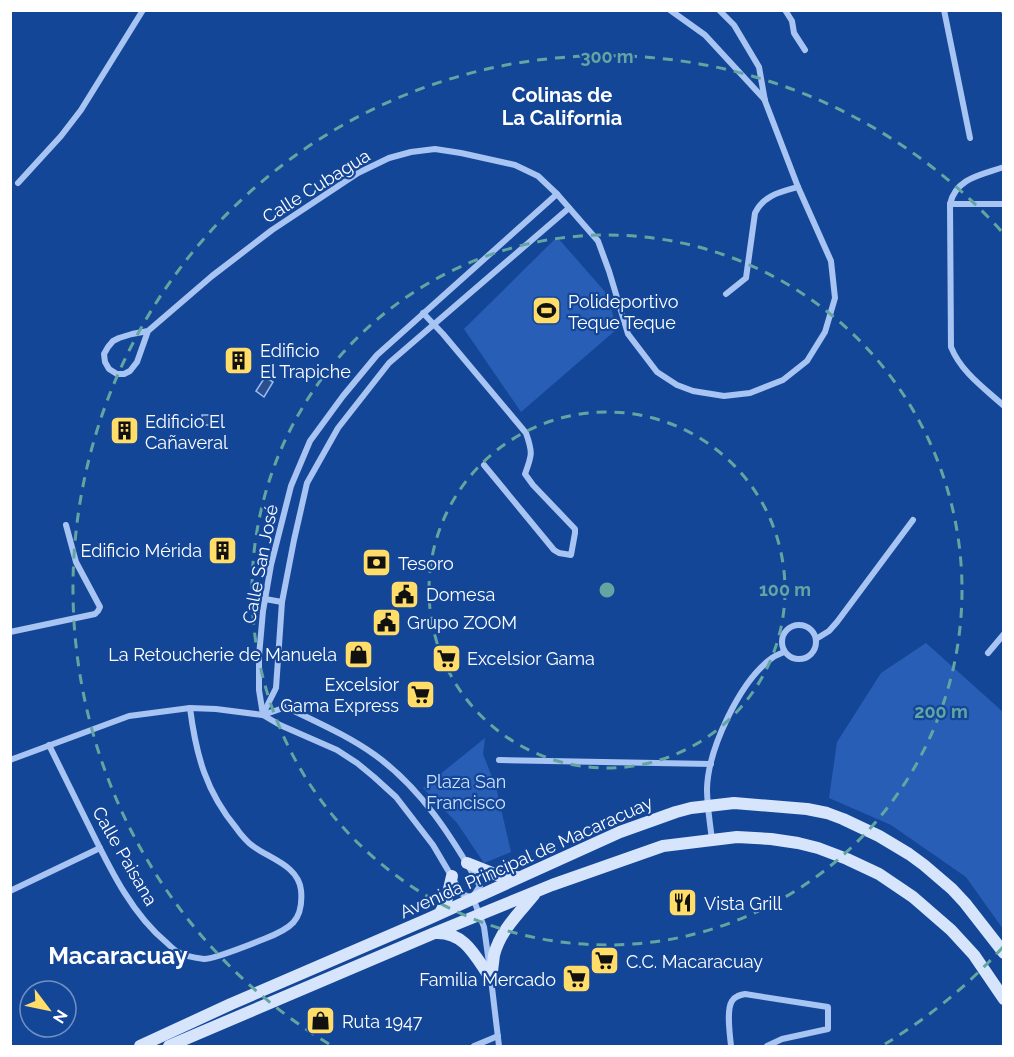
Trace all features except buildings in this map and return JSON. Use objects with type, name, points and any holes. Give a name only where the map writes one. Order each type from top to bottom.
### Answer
[{"type":"street","points":[[18,183],[61,136],[81,110],[143,10]]},
{"type":"street","points":[[719,10],[734,25],[759,67],[765,100]]},
{"type":"street","points":[[785,10],[792,21]]},
{"type":"street","points":[[794,10],[792,21],[794,33],[805,50]]},
{"type":"street","points":[[944,10],[970,138]]},
{"type":"street","points":[[674,11],[705,35],[765,100]]},
{"type":"street","name":"Calle Cubagua","points":[[148,331],[138,362],[130,371],[117,374],[109,369],[104,354],[108,347],[119,338],[148,331],[212,276],[272,230],[358,173],[389,158],[435,149],[515,165],[538,176],[598,241],[628,334],[657,372],[676,385],[693,391],[724,396],[750,393],[783,380],[807,360],[825,332],[835,298],[831,261],[798,187],[765,100]]},
{"type":"street","points":[[1004,167],[966,181],[953,192],[950,204],[951,347],[963,369],[1004,406]]},
{"type":"street","points":[[726,294],[746,278],[755,213],[759,204],[785,190],[798,187]]},
{"type":"street","name":"Calle San José","points":[[263,715],[259,690],[259,656],[266,599],[276,543],[291,486],[310,441],[377,355],[557,194]]},
{"type":"street","points":[[950,204],[1004,204]]},
{"type":"street","name":"Calle San José","points":[[263,715],[276,688],[282,602],[307,483],[338,428],[389,363],[569,208]]},
{"type":"street","points":[[423,313],[451,343],[526,434],[531,448],[525,474],[575,529],[571,555],[554,550],[484,465]]},
{"type":"street","points":[[816,639],[829,631],[837,622],[913,520]]},
{"type":"street","points":[[10,632],[95,614],[99,611],[100,607],[74,556],[66,525]]},
{"type":"street","points":[[266,599],[282,602]]},
{"type":"street","points":[[801,624],[814,634],[816,639],[813,650],[805,658],[788,656],[784,651],[781,641],[785,630],[790,627],[801,624]]},
{"type":"street","points":[[988,653],[1004,634]]},
{"type":"street","points":[[712,840],[707,788],[711,764],[720,736],[737,699],[755,674],[772,658],[784,651]]},
{"type":"street","points":[[263,715],[286,707],[335,731],[392,768],[417,793],[450,836],[467,863],[480,886],[472,898]]},
{"type":"street","points":[[10,760],[129,716],[190,708],[263,715],[337,750],[357,763],[396,797],[433,845],[462,894],[472,898],[484,927],[499,1047]]},
{"type":"street","name":"Calle Paisana","points":[[49,745],[100,848],[124,891],[145,922],[178,952],[207,959],[286,930],[296,921],[300,908],[301,888],[293,872],[249,843],[228,818],[202,769],[194,741],[190,708]]},
{"type":"street","points":[[499,760],[711,764]]},
{"type":"street","name":"Avenida Principal de Macaracuay","points":[[140,1047],[642,824],[676,812],[734,803],[807,809],[835,816],[909,854],[952,889],[1004,953]]},
{"type":"street","name":"Avenida Principal de Macaracuay","points":[[169,1047],[192,1042],[432,934],[552,885],[650,850],[677,844],[737,837],[771,839],[818,848],[879,874],[913,897],[951,930],[974,955],[1004,999]]},
{"type":"street","points":[[10,891],[100,848]]},
{"type":"street","points":[[467,863],[500,876],[518,878]]},
{"type":"street","points":[[440,913],[446,902],[452,876]]},
{"type":"street","points":[[491,979],[499,942],[513,918],[535,893]]},
{"type":"street","points":[[432,934],[446,933],[460,939],[491,979]]},
{"type":"street","points":[[731,1047],[729,1011],[731,1002],[737,996],[745,994],[828,1007],[828,1029],[782,1040],[767,1047]]},
{"type":"street","points":[[474,1047],[498,1036]]},
{"type":"green space","name":"Polideportivo Teque Teque","points":[[557,237],[607,294],[617,329],[521,412],[464,329]]},
{"type":"green space","points":[[926,643],[1003,712],[1003,929],[966,877],[891,825],[829,798],[837,742],[881,673]]},
{"type":"green space","name":"Plaza San Francisco","points":[[485,738],[483,754],[496,787],[511,852],[484,863],[457,823],[423,788]]},
{"type":"shaded area","points":[[265,377],[273,382],[264,397],[256,391]]},
{"type":"shaded area","points":[[202,415],[219,415],[219,425],[202,425]]},
{"type":"place","name":"Polideportivo Teque Teque","points":[[547,311]]},
{"type":"place","name":"Edificio El Trapiche","points":[[239,360]]},
{"type":"place","name":"Edificio El Cañaveral","points":[[124,431]]},
{"type":"place","name":"Edificio Mérida","points":[[223,550]]},
{"type":"place","name":"Tesoro","points":[[377,563]]},
{"type":"place","name":"Domesa","points":[[405,594]]},
{"type":"place","name":"Grupo ZOOM","points":[[386,622]]},
{"type":"place","name":"La Retoucherie de Manuela","points":[[358,654]]},
{"type":"place","name":"Excelsior Gama","points":[[446,658]]},
{"type":"place","name":"Excelsior Gama Express","points":[[420,694]]},
{"type":"place","name":"Vista Grill","points":[[683,903]]},
{"type":"place","name":"C.C. Macaracuay","points":[[605,961]]},
{"type":"place","name":"Familia Mercado","points":[[577,979]]},
{"type":"place","name":"Ruta 1947","points":[[321,1021]]},
{"type":"district","name":"Colinas de La California","points":[[562,106]]},
{"type":"district","name":"Macaracuay","points":[[118,955]]}]
